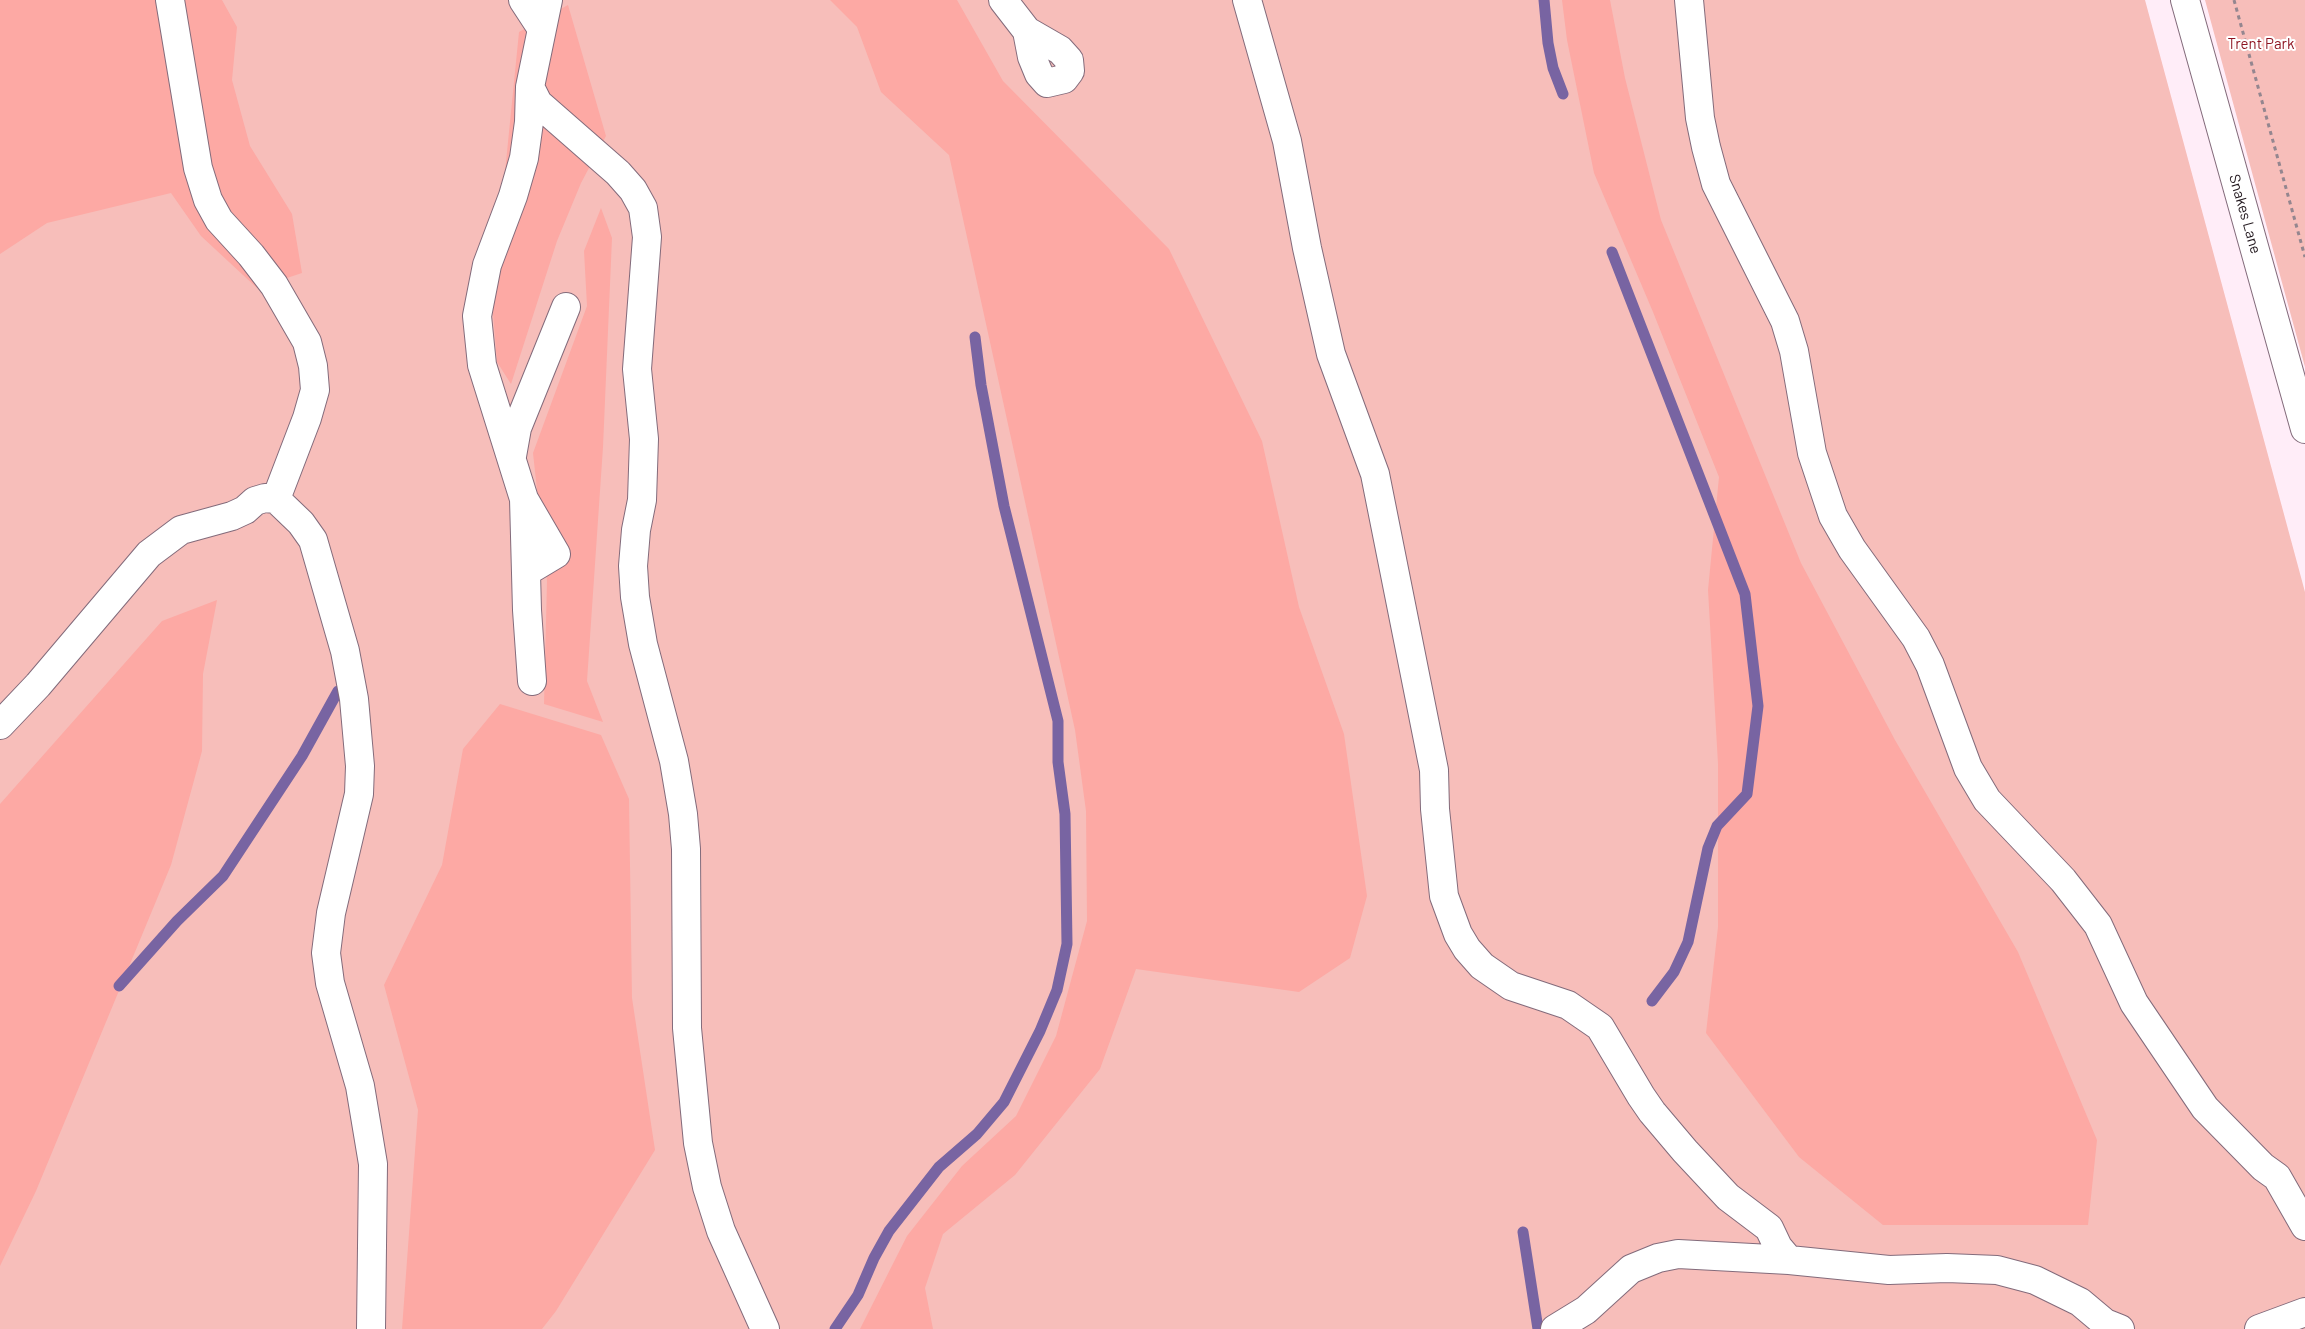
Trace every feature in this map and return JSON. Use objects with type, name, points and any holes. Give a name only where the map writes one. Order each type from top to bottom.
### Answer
[{"type":"street","points":[[170,0],[198,168],[208,200],[219,220],[251,255],[274,285],[308,342],[315,390],[307,418],[276,499]]},
{"type":"street","points":[[523,0],[542,28]]},
{"type":"street","points":[[532,681],[524,499],[482,365],[477,316],[487,265],[513,196],[524,158],[529,122],[530,87],[548,0]]},
{"type":"street","points":[[1003,0],[1028,31]]},
{"type":"street","points":[[1247,0],[1287,141],[1306,248],[1331,354],[1375,474],[1434,770],[1435,809],[1444,896],[1458,934],[1467,949],[1494,976],[1511,986],[1568,1005],[1600,1027],[1652,1112],[1728,1197],[1769,1228],[1778,1247],[1789,1260]]},
{"type":"street","points":[[1689,0],[1700,118],[1714,175],[1734,222],[1785,320],[1796,360],[1812,453],[1833,516],[1852,549],[1916,638],[1930,665],[1968,768],[1987,800],[2062,880],[2098,925],[2134,1002],[2205,1108],[2263,1167],[2277,1177],[2305,1226]]},
{"type":"street","name":"Snakes Lane","points":[[2185,0],[2305,429]]},
{"type":"street","points":[[530,87],[538,103],[618,173],[633,190],[643,208],[647,237],[637,369],[644,439],[642,500],[632,566],[635,597],[643,644],[674,761],[683,814],[686,849],[687,1028],[698,1143],[707,1187],[722,1231],[765,1329]]},
{"type":"street","points":[[511,458],[517,428],[566,307]]},
{"type":"street","points":[[0,725],[38,684],[149,554],[181,530],[232,516],[245,510],[255,501],[265,498],[276,499],[301,524],[313,540],[345,651],[354,699],[360,766],[359,794],[331,913],[326,952],[330,983],[360,1086],[373,1164],[370,1329]]},
{"type":"street","points":[[1554,1329],[1586,1310],[1631,1269],[1658,1258],[1678,1254],[1789,1260],[1889,1270],[1947,1268],[1997,1270],[2035,1280],[2080,1302],[2105,1323],[2120,1329]]},
{"type":"street","points":[[2259,1329],[2305,1312]]},
{"type":"path","points":[[2234,0],[2305,257]]},
{"type":"green space","points":[[0,0],[2145,0],[2305,592],[2305,1329],[0,1329]]},
{"type":"green space","name":"Trent Park","points":[[2205,0],[2305,0],[2305,367]]},
{"type":"shaded area","points":[[0,0],[222,0],[237,27],[232,80],[250,146],[292,214],[302,273],[257,288],[201,236],[171,193],[47,223],[0,254]]},
{"type":"shaded area","points":[[830,0],[957,0],[1003,81],[1169,249],[1262,441],[1299,607],[1344,734],[1367,896],[1350,958],[1299,992],[1136,969],[1100,1069],[1015,1175],[943,1234],[925,1288],[933,1329],[860,1329],[907,1236],[962,1166],[1016,1116],[1056,1036],[1087,921],[1086,811],[1075,730],[949,155],[881,92],[857,27]]},
{"type":"shaded area","points":[[1562,0],[1610,0],[1625,78],[1661,220],[1801,563],[1895,740],[2018,952],[2097,1140],[2088,1225],[1883,1225],[1799,1157],[1706,1033],[1718,927],[1718,764],[1708,590],[1719,477],[1653,312],[1594,173],[1567,40]]},
{"type":"shaded area","points":[[568,5],[606,136],[581,183],[557,241],[511,384],[497,362],[492,302],[519,32]]},
{"type":"shaded area","points":[[601,208],[612,238],[603,447],[587,681],[603,722],[544,704],[547,581],[533,453],[587,306],[584,251]]},
{"type":"shaded area","points":[[217,600],[203,674],[202,751],[171,865],[36,1191],[0,1266],[0,804],[162,621]]},
{"type":"shaded area","points":[[500,704],[601,735],[629,799],[632,998],[655,1150],[556,1311],[542,1329],[402,1329],[418,1110],[384,985],[442,865],[463,749]]},
{"type":"waterway","points":[[1544,0],[1548,43],[1553,68],[1563,94]]},
{"type":"waterway","points":[[1612,252],[1745,594],[1758,706],[1747,794],[1717,826],[1708,848],[1688,942],[1674,972],[1652,1001]]},
{"type":"waterway","points":[[835,1329],[858,1295],[874,1258],[889,1231],[939,1167],[977,1134],[1004,1102],[1040,1031],[1057,990],[1067,944],[1065,814],[1058,762],[1058,721],[1004,506],[981,385],[975,337]]},
{"type":"waterway","points":[[119,986],[177,921],[223,876],[302,756],[338,691]]},
{"type":"waterway","points":[[1523,1232],[1538,1329]]}]
